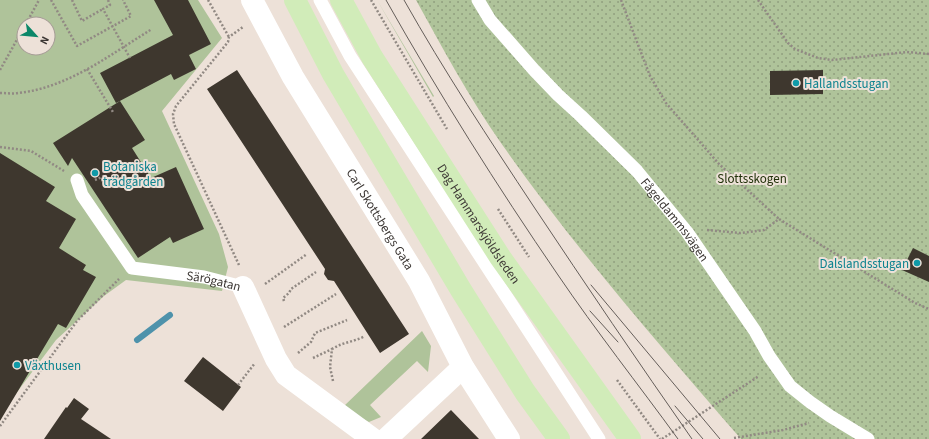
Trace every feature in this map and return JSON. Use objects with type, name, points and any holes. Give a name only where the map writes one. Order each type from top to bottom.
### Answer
[{"type":"main road","points":[[294,0],[333,74],[461,290],[525,392],[559,439]]},
{"type":"main road","name":"Dag Hammarskjöldsleden","points":[[341,0],[372,57],[500,257],[630,439]]},
{"type":"street","name":"Carl Skottsbergs Gata","points":[[256,8],[293,77],[419,281],[463,367],[509,439]]},
{"type":"street","name":"Särögatan","points":[[245,292],[276,359],[286,375],[373,439]]},
{"type":"street","points":[[386,439],[463,367]]},
{"type":"lane","points":[[320,0],[350,56],[599,439]]},
{"type":"lane","name":"Fågeldammsvägen","points":[[478,0],[490,20],[534,70],[637,171],[687,232],[755,331],[783,377],[795,390],[830,416],[868,439]]},
{"type":"lane","points":[[77,180],[82,195],[132,268]]},
{"type":"lane","name":"Särögatan","points":[[132,268],[204,277],[245,292]]},
{"type":"path","points":[[30,16],[39,0]]},
{"type":"path","points":[[51,0],[77,46],[131,16],[123,0]]},
{"type":"path","points":[[72,0],[82,21],[110,5],[108,0]]},
{"type":"path","points":[[208,0],[229,37]]},
{"type":"path","points":[[371,0],[448,132]]},
{"type":"path","points":[[621,0],[650,76],[666,103],[719,164],[778,219],[915,303],[929,309]]},
{"type":"path","points":[[758,0],[788,43],[795,49],[818,58],[832,60],[907,52],[929,54]]},
{"type":"path","points":[[256,8],[229,37],[228,42],[176,106],[173,114],[174,124],[238,263],[245,292],[307,254]]},
{"type":"path","points":[[103,9],[130,58]]},
{"type":"path","points":[[0,93],[18,93],[37,90],[60,82],[87,69],[152,29]]},
{"type":"path","points":[[0,70],[16,41]]},
{"type":"path","points":[[87,69],[112,112]]},
{"type":"path","points":[[0,147],[31,151],[77,180]]},
{"type":"path","points":[[497,209],[531,259]]},
{"type":"path","points":[[687,232],[701,230],[740,233],[764,230],[778,219]]},
{"type":"path","points":[[0,426],[77,321],[98,299],[132,268]]},
{"type":"path","points":[[284,301],[283,298],[292,289],[316,272]]},
{"type":"path","points":[[267,339],[336,294]]},
{"type":"path","points":[[293,358],[311,342],[315,333],[346,320]]},
{"type":"path","points":[[313,358],[345,343],[365,336]]},
{"type":"path","points":[[332,349],[330,367],[333,381]]},
{"type":"path","points":[[616,378],[661,439],[759,376]]},
{"type":"path","points":[[734,438],[783,430],[830,416]]},
{"type":"green space","name":"Botaniska trädgården","points":[[0,0],[198,0],[222,38],[162,111],[219,234],[228,267],[222,291],[126,280],[104,296],[56,340],[0,415]]},
{"type":"green space","points":[[377,0],[434,96],[433,97]]},
{"type":"green space","name":"Slottsskogen","points":[[416,0],[929,0],[929,439],[741,439],[617,294],[529,182],[478,108]]},
{"type":"green space","points":[[422,331],[431,346],[428,372],[417,361],[370,405],[381,417],[369,422],[355,415],[344,406]]},
{"type":"building","points":[[154,0],[188,0],[211,44],[189,55],[196,69],[174,80],[171,74],[116,103],[100,73],[173,35]]},
{"type":"building","points":[[237,70],[409,334],[380,353],[334,281],[328,280],[324,274],[325,269],[207,89]]},
{"type":"building","name":"Hallandsstugan","points":[[823,70],[823,94],[770,95],[770,71]]},
{"type":"building","points":[[120,101],[145,140],[132,148],[151,178],[176,167],[204,229],[173,243],[170,237],[138,258],[72,158],[68,166],[53,143]]},
{"type":"building","points":[[0,153],[55,187],[46,201],[76,219],[59,248],[86,265],[83,270],[96,277],[66,328],[58,324],[0,421]]},
{"type":"building","name":"Dalslandsstugan","points":[[913,248],[929,256],[929,282],[902,270]]},
{"type":"building","points":[[203,357],[241,387],[223,411],[184,381]]},
{"type":"building","points":[[74,398],[89,409],[81,419],[111,439],[44,439]]},
{"type":"building","points":[[451,410],[479,439],[421,439]]},
{"type":"waterway","points":[[137,340],[170,315]]},
{"type":"tram line","points":[[386,0],[448,105],[535,241],[587,317],[678,439]]},
{"type":"tram line","points":[[404,0],[451,79],[500,156],[692,439]]},
{"type":"tram line","points":[[591,285],[720,439]]},
{"type":"tram line","points":[[590,311],[618,342]]},
{"type":"tram line","points":[[675,406],[703,439]]},
{"type":"place","name":"Hallandsstugan","points":[[796,83]]},
{"type":"place","name":"Botaniska trädgården","points":[[95,173]]},
{"type":"place","name":"Dalslandsstugan","points":[[917,263]]},
{"type":"place","name":"Växthusen","points":[[17,365]]}]
